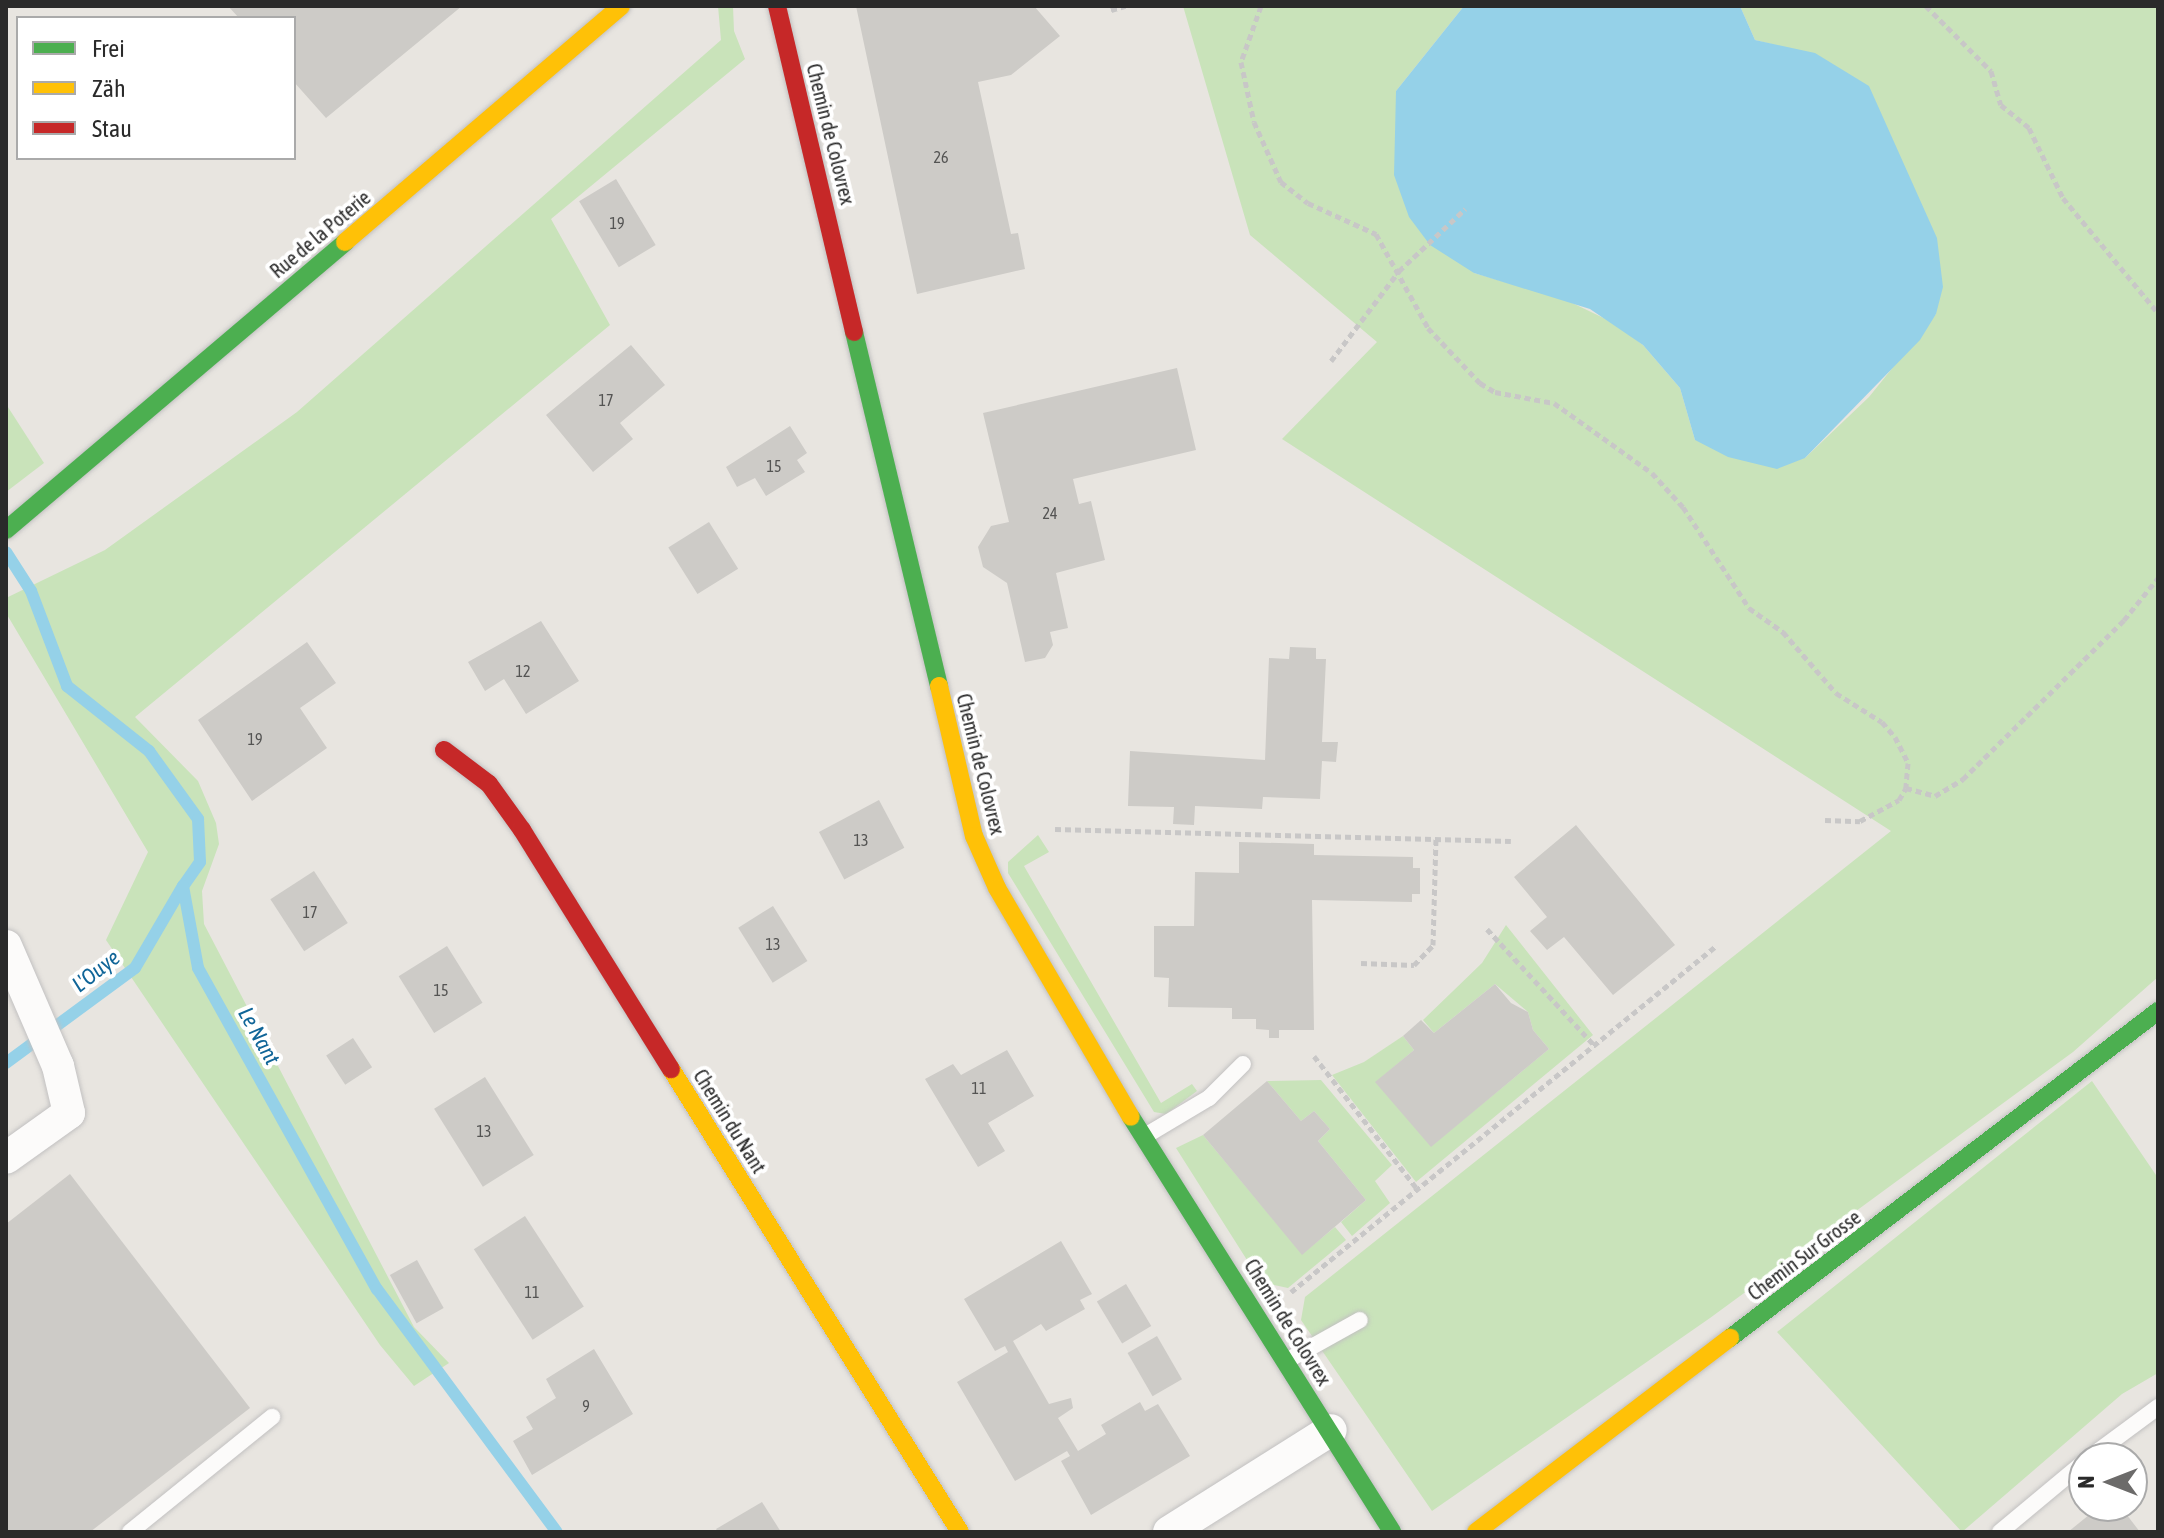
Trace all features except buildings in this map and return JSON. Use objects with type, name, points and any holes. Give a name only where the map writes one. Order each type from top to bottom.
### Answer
[{"type":"street","name":"Rue de la Poterie","points":[[6,530],[621,6]]},
{"type":"street","name":"Chemin de Colovrex","points":[[777,6],[974,836],[997,888],[1143,1137],[1331,1430],[1392,1532]]},
{"type":"street","name":"Chemin du Nant","points":[[444,750],[489,784],[522,830],[960,1532]]},
{"type":"street","points":[[6,946],[58,1066],[69,1113],[6,1158]]},
{"type":"street","name":"Chemin Sur Grosse","points":[[1476,1532],[2158,1011]]},
{"type":"street","points":[[1169,1532],[1331,1430]]},
{"type":"lane","points":[[1143,1137],[1209,1098],[1243,1064]]},
{"type":"lane","points":[[1286,1361],[1360,1320]]},
{"type":"lane","points":[[2110,1442],[2158,1407]]},
{"type":"lane","points":[[130,1532],[272,1417]]},
{"type":"lane","points":[[2000,1532],[2068,1475]]},
{"type":"path","points":[[1111,10],[1125,6]]},
{"type":"path","points":[[1261,6],[1241,62],[1254,122],[1281,182],[1308,203],[1376,234],[1428,328],[1480,383],[1495,392],[1554,403],[1652,473],[1683,507],[1749,608],[1783,632],[1836,693],[1882,722],[1895,737],[1908,763],[1906,788],[1899,800],[1860,821],[1825,820]]},
{"type":"path","points":[[1926,6],[1991,71],[2001,105],[2035,137],[2063,198],[2158,313]]},
{"type":"path","points":[[1331,361],[1399,271],[1465,209]]},
{"type":"path","points":[[1906,788],[1935,796],[1963,779],[2124,620],[2158,578]]},
{"type":"path","points":[[1055,829],[1511,841]]},
{"type":"path","points":[[1361,963],[1414,965],[1433,945],[1436,839]]},
{"type":"path","points":[[1487,929],[1593,1044]]},
{"type":"path","points":[[1259,1318],[1716,946]]},
{"type":"path","points":[[1314,1056],[1418,1190]]},
{"type":"green space","points":[[718,6],[733,6],[734,31],[745,59],[551,219],[610,325],[135,717],[198,781],[216,823],[219,844],[202,891],[204,924],[414,1327],[449,1363],[414,1386],[380,1345],[106,940],[148,852],[6,613],[6,598],[105,550],[297,412],[721,40]]},
{"type":"green space","points":[[1183,6],[1464,6],[1396,91],[1474,273],[1566,300],[1614,323],[1643,345],[1680,388],[1695,440],[1805,458],[1869,397],[1936,314],[1775,45],[1755,40],[1740,6],[2158,6],[2158,977],[2073,1052],[1710,1318],[1432,1511],[1301,1320],[1305,1297],[1891,831],[1282,439],[1377,342],[1250,235]]},
{"type":"green space","points":[[6,404],[44,463],[6,492]]},
{"type":"green space","points":[[1038,835],[1049,852],[1024,866],[1161,1103],[1192,1084],[1197,1091],[1166,1114],[1154,1112],[1008,873],[1008,862]]},
{"type":"green space","points":[[1506,925],[1593,1035],[1416,1182],[1332,1075],[1364,1062],[1403,1036],[1414,1050],[1376,1082],[1431,1146],[1549,1049],[1533,1030],[1528,1012],[1495,984],[1434,1033],[1423,1020],[1482,963]]},
{"type":"green space","points":[[1321,1080],[1392,1165],[1375,1181],[1390,1203],[1352,1236],[1341,1222],[1366,1200],[1318,1141],[1330,1129],[1314,1111],[1301,1121],[1267,1081]]},
{"type":"green space","points":[[2092,1081],[2158,1178],[2158,1373],[2122,1394],[1962,1532],[1777,1332]]},
{"type":"green space","points":[[1203,1135],[1302,1254],[1335,1227],[1346,1240],[1288,1288],[1274,1285],[1266,1290],[1176,1148]]},
{"type":"water","points":[[1464,6],[1740,6],[1755,40],[1815,53],[1869,86],[1937,238],[1943,287],[1936,314],[1920,340],[1805,458],[1777,469],[1728,457],[1695,440],[1680,388],[1643,345],[1590,309],[1474,273],[1430,245],[1409,217],[1394,175],[1396,91]]},
{"type":"waterway","name":"Le Nant","points":[[6,552],[31,591],[67,686],[149,751],[198,819],[200,862],[183,886],[198,968],[377,1289],[557,1532]]},
{"type":"waterway","name":"L'Ouye","points":[[6,1063],[135,968],[183,886]]},
{"type":"traffic: fast","points":[[6,530],[345,242]]},
{"type":"traffic: fast","points":[[854,332],[939,686]]},
{"type":"traffic: fast","points":[[1730,1338],[2158,1011]]},
{"type":"traffic: fast","points":[[1131,1117],[1392,1532]]},
{"type":"traffic: slow","points":[[345,242],[621,6]]},
{"type":"traffic: slow","points":[[939,686],[974,836],[997,888],[1131,1117]]},
{"type":"traffic: slow","points":[[671,1069],[960,1532]]},
{"type":"traffic: slow","points":[[1476,1532],[1730,1338]]},
{"type":"traffic: jam","points":[[777,6],[854,332]]},
{"type":"traffic: jam","points":[[444,750],[489,784],[522,830],[671,1069]]}]
